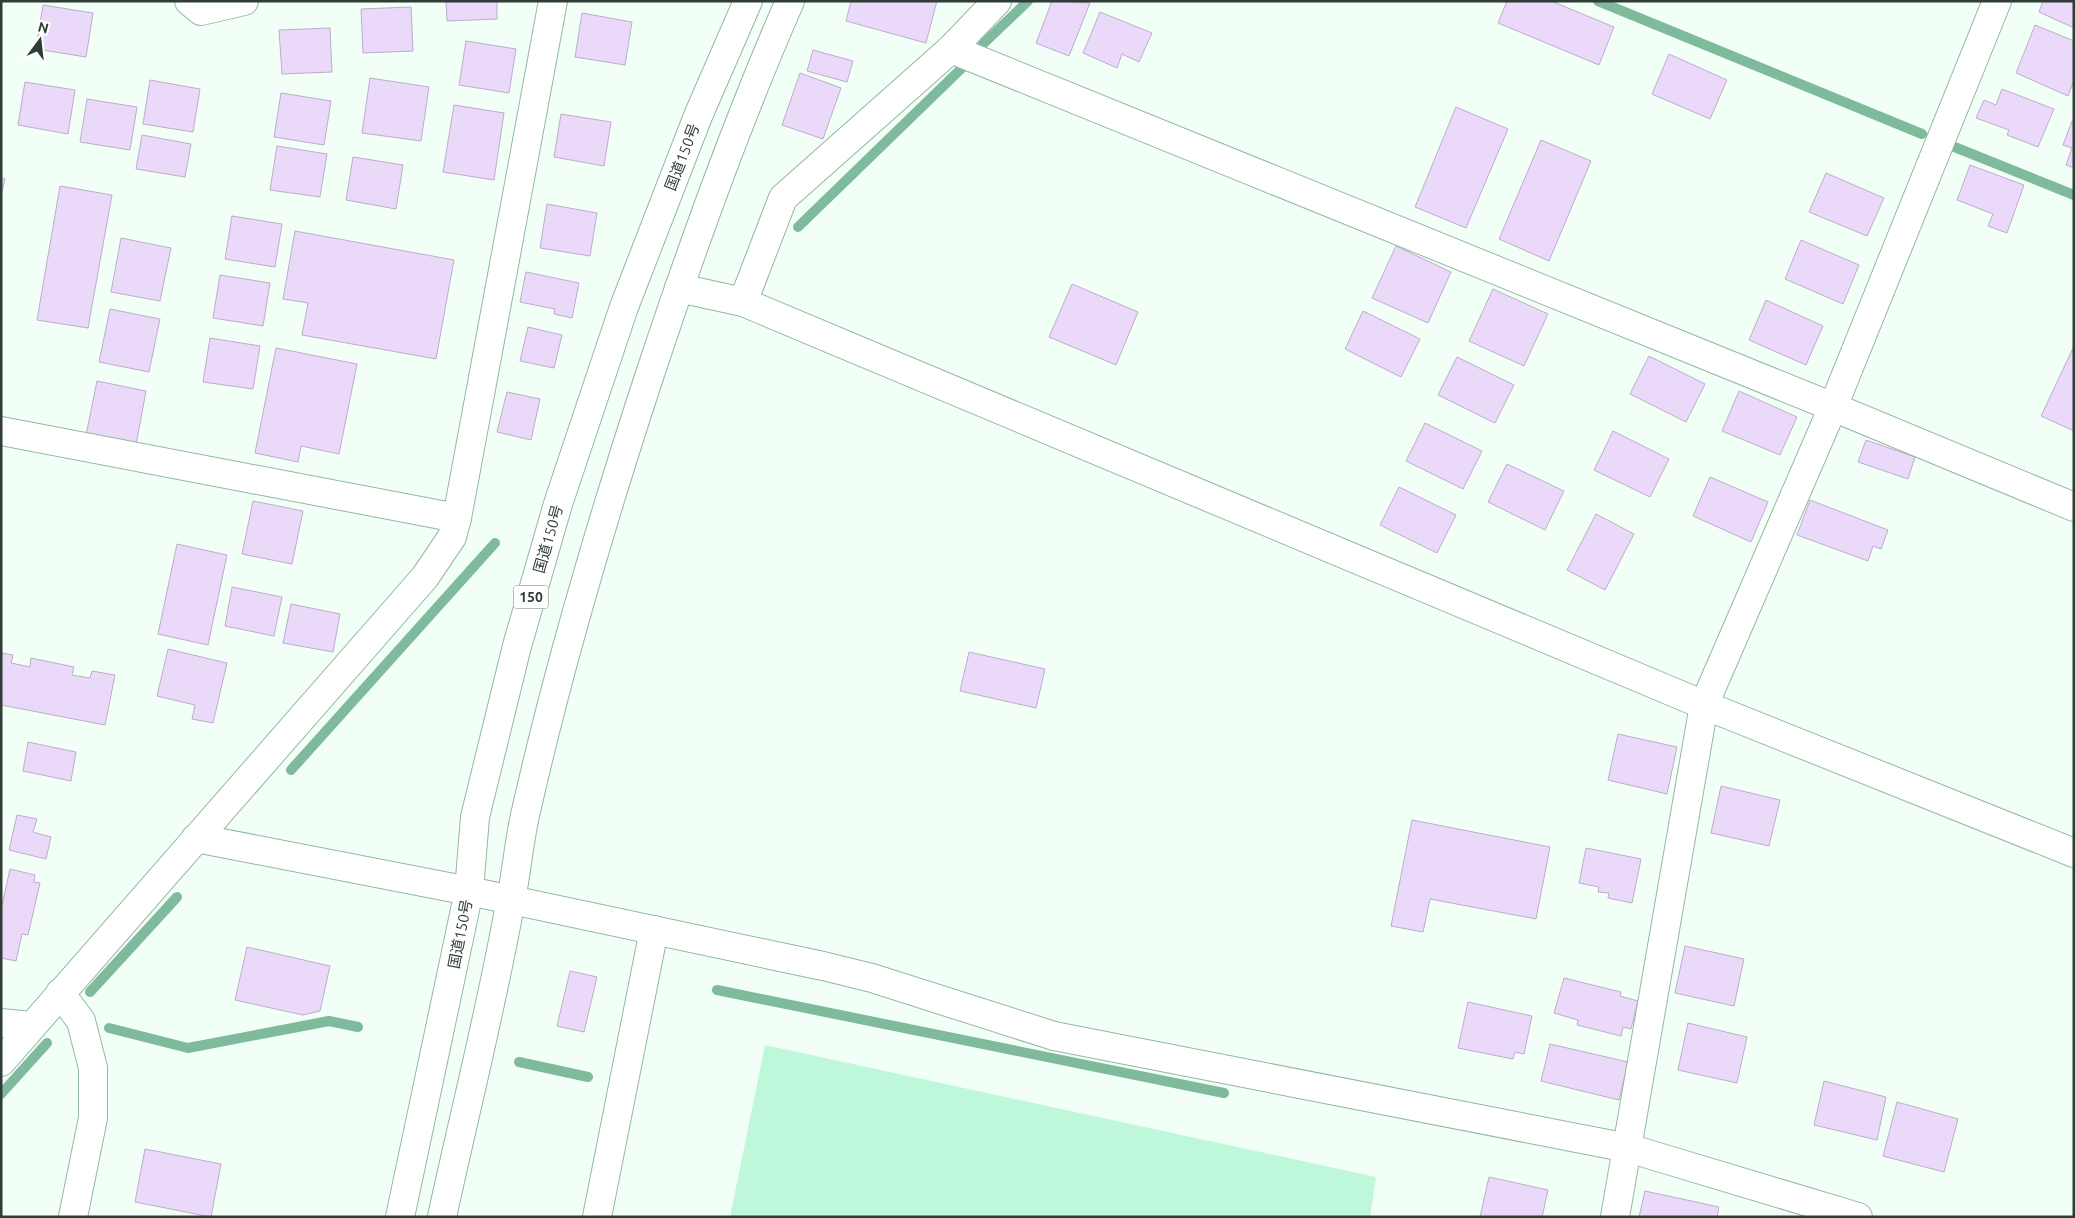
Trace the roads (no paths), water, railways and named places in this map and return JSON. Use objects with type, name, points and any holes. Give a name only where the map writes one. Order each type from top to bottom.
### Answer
[{"type":"main road","points":[[205,4],[244,1]]},
{"type":"main road","points":[[1,1062],[425,577],[452,537],[553,1]]},
{"type":"main road","name":"国道150号","points":[[400,1217],[468,891],[475,818],[517,646],[564,487],[624,307],[698,116],[748,1]]},
{"type":"main road","points":[[442,1217],[511,900],[525,814],[572,632],[612,491],[679,288],[758,75],[790,1]]},
{"type":"main road","points":[[743,302],[783,198],[951,49],[997,1]]},
{"type":"main road","points":[[1615,1217],[1704,705],[1834,407],[1996,1]]},
{"type":"main road","points":[[951,49],[1834,407],[2074,507]]},
{"type":"main road","points":[[679,288],[743,302],[1704,705],[2074,853]]},
{"type":"main road","points":[[1,431],[457,518]]},
{"type":"main road","points":[[196,838],[468,891],[872,978],[1054,1036],[1628,1148],[1858,1217]]},
{"type":"main road","points":[[597,1217],[654,930]]},
{"type":"main road","points":[[60,994],[81,1021],[93,1068],[93,1118],[73,1217]]},
{"type":"main road","points":[[1,1023],[32,1026]]},
{"type":"waterway","points":[[983,44],[1028,1]]},
{"type":"waterway","points":[[1598,1],[1922,134]]},
{"type":"waterway","points":[[798,227],[964,66]]},
{"type":"waterway","points":[[1952,146],[2074,195]]},
{"type":"waterway","points":[[291,770],[495,543]]},
{"type":"waterway","points":[[90,992],[177,897]]},
{"type":"waterway","points":[[717,990],[1224,1093]]},
{"type":"waterway","points":[[109,1028],[188,1048],[329,1021],[358,1027]]},
{"type":"waterway","points":[[1,1094],[47,1043]]},
{"type":"waterway","points":[[519,1062],[588,1077]]}]
